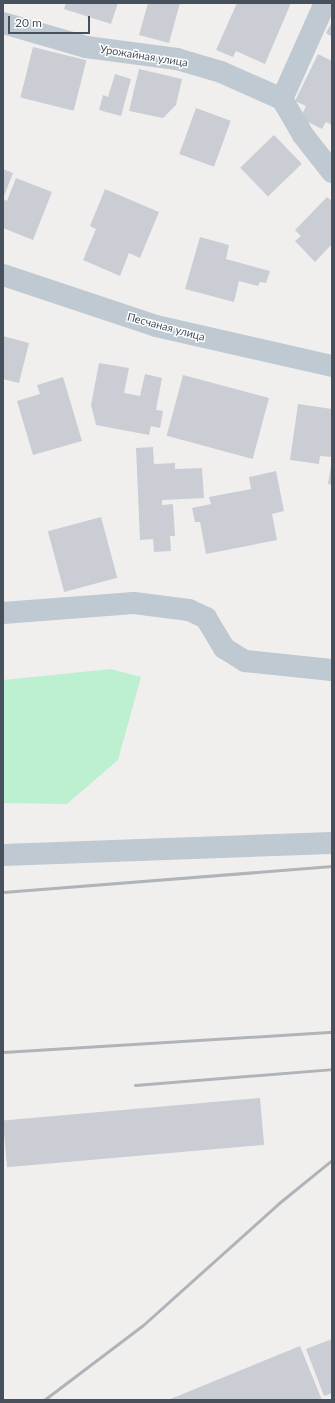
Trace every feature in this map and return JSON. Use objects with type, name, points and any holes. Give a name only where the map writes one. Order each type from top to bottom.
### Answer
[{"type":"street","points":[[325,3],[282,98],[303,135],[332,172]]},
{"type":"street","name":"Урожайная улица","points":[[3,23],[86,47],[177,59],[221,72],[282,98]]},
{"type":"street","name":"Песчаная улица","points":[[3,275],[156,326],[332,366]]},
{"type":"street","points":[[3,613],[134,603],[189,610],[206,618],[224,648],[245,661],[332,670]]},
{"type":"street","points":[[3,855],[332,843]]},
{"type":"green space","points":[[111,669],[141,677],[118,760],[67,804],[3,803],[3,680]]},
{"type":"building","points":[[66,3],[118,3],[111,24],[64,9]]},
{"type":"building","points":[[148,3],[180,3],[169,43],[139,35]]},
{"type":"building","points":[[237,3],[291,3],[265,64],[236,51],[233,57],[216,50]]},
{"type":"building","points":[[332,22],[332,37],[326,33]]},
{"type":"building","points":[[33,47],[86,60],[74,111],[20,97]]},
{"type":"building","points":[[318,54],[332,61],[332,125],[326,122],[322,129],[300,118],[306,106],[295,101]]},
{"type":"building","points":[[139,69],[182,79],[176,105],[163,118],[129,111]]},
{"type":"building","points":[[115,74],[131,79],[121,116],[99,110],[103,95],[108,97]]},
{"type":"building","points":[[196,108],[231,121],[214,167],[179,154]]},
{"type":"building","points":[[274,135],[302,164],[268,196],[240,168]]},
{"type":"building","points":[[3,169],[13,173],[3,199]]},
{"type":"building","points":[[16,178],[52,192],[33,240],[3,228],[3,199],[7,201]]},
{"type":"building","points":[[105,189],[159,212],[140,258],[129,253],[120,276],[83,260],[96,229],[90,226]]},
{"type":"building","points":[[327,197],[332,201],[332,244],[315,262],[295,241],[301,236],[295,230]]},
{"type":"building","points":[[200,237],[229,245],[226,259],[270,271],[266,283],[260,282],[258,286],[239,281],[234,302],[185,289]]},
{"type":"building","points":[[3,336],[29,343],[19,383],[3,379]]},
{"type":"building","points":[[99,363],[129,368],[124,393],[140,396],[145,374],[162,378],[156,410],[163,411],[160,428],[151,426],[149,435],[96,425],[91,405]]},
{"type":"building","points":[[183,375],[269,398],[253,459],[167,436]]},
{"type":"building","points":[[63,377],[82,441],[33,455],[17,401],[40,394],[37,385]]},
{"type":"building","points":[[298,404],[332,409],[332,457],[320,456],[319,464],[290,460]]},
{"type":"building","points":[[153,447],[154,464],[175,463],[175,469],[202,468],[204,498],[162,500],[162,505],[173,504],[175,536],[170,536],[171,551],[154,552],[153,539],[140,540],[136,448]]},
{"type":"building","points":[[332,466],[332,485],[328,484]]},
{"type":"building","points":[[276,471],[284,511],[272,514],[277,540],[206,554],[200,522],[195,522],[192,508],[211,504],[209,497],[251,489],[249,477]]},
{"type":"building","points":[[101,517],[117,578],[64,592],[48,531]]},
{"type":"building","points":[[260,1098],[264,1145],[7,1167],[3,1120]]},
{"type":"building","points":[[332,1339],[332,1393],[324,1396],[306,1349]]},
{"type":"building","points":[[300,1346],[322,1400],[168,1400]]},
{"type":"railway","points":[[3,892],[332,866]]},
{"type":"railway","points":[[3,1052],[332,1032]]},
{"type":"railway","points":[[135,1085],[332,1069]]},
{"type":"railway","points":[[44,1400],[142,1326],[279,1203],[332,1160]]}]
